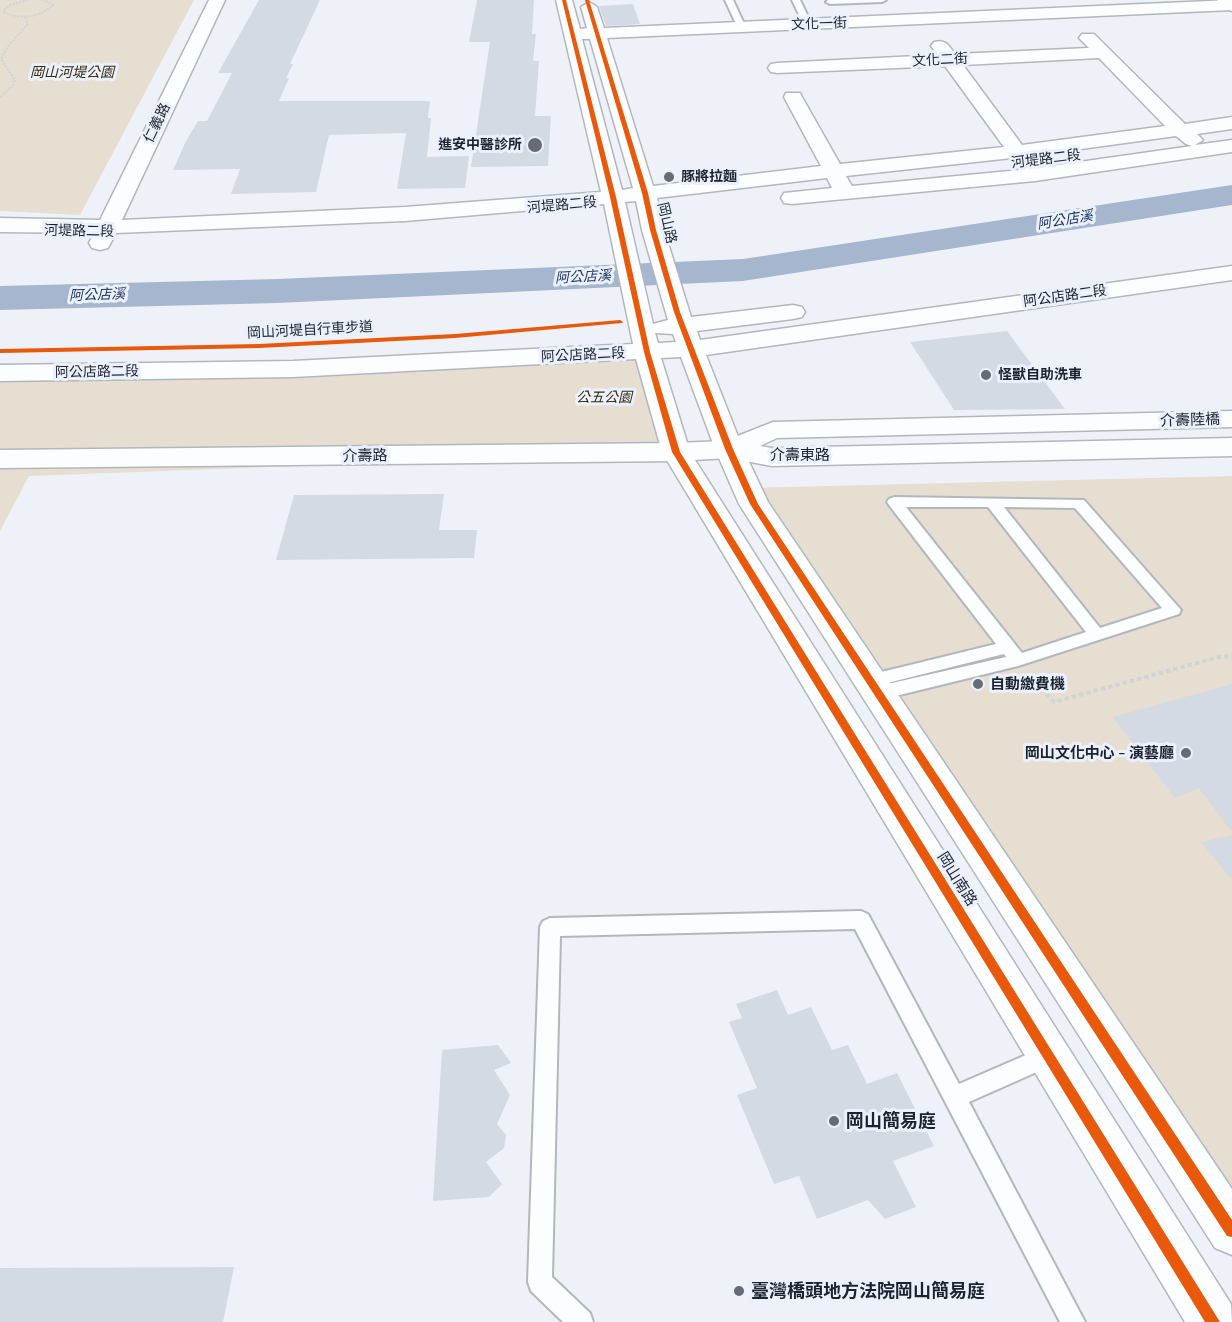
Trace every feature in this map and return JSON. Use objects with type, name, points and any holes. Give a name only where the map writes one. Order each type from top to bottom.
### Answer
[{"type":"street","name":"仁義路","points":[[98,247],[217,0]]},
{"type":"street","points":[[564,0],[574,34],[643,332],[676,453]]},
{"type":"street","name":"岡山路","points":[[587,0],[685,329],[729,449]]},
{"type":"street","points":[[906,0],[1035,175]]},
{"type":"street","name":"文化一街","points":[[574,34],[750,28],[1230,4]]},
{"type":"street","points":[[1064,13],[1180,130],[1205,150]]},
{"type":"street","points":[[750,28],[772,58],[845,193]]},
{"type":"street","name":"文化二街","points":[[772,58],[950,60],[1103,52]]},
{"type":"street","name":"河堤路二段","points":[[649,211],[834,171],[1016,152],[1232,123]]},
{"type":"street","name":"河堤路二段","points":[[776,199],[1035,175],[1232,146]]},
{"type":"street","name":"河堤路二段","points":[[0,242],[98,247],[401,231],[742,203]]},
{"type":"street","name":"河堤路二段","points":[[0,225],[107,227],[405,214],[616,214]]},
{"type":"street","name":"阿公店路二段","points":[[685,329],[823,308],[1232,254]]},
{"type":"street","name":"阿公店路二段","points":[[0,355],[280,353],[643,332],[1232,273]]},
{"type":"street","name":"阿公店路二段","points":[[0,374],[293,369],[643,332]]},
{"type":"street","name":"介壽陸橋","points":[[1148,421],[1232,419]]},
{"type":"street","name":"介壽東路","points":[[729,449],[773,430],[1148,421]]},
{"type":"street","name":"介壽陸橋","points":[[1150,449],[1232,447]]},
{"type":"street","points":[[729,449],[754,504],[1232,1231]]},
{"type":"street","name":"介壽東路","points":[[729,449],[772,457],[1150,449]]},
{"type":"street","name":"介壽路","points":[[0,459],[676,453],[729,449]]},
{"type":"street","name":"岡山南路","points":[[676,453],[1213,1322]]},
{"type":"lane","points":[[729,0],[750,28]]},
{"type":"lane","points":[[796,0],[808,25]]},
{"type":"lane","points":[[830,2],[882,0]]},
{"type":"lane","points":[[875,687],[1018,660],[1173,610],[1079,503],[894,502],[1018,660]]},
{"type":"lane","points":[[992,502],[1097,635]]},
{"type":"lane","points":[[875,687],[1007,647]]},
{"type":"lane","points":[[581,1322],[540,1282],[550,927],[861,920],[1073,1322]]},
{"type":"lane","points":[[954,1097],[1048,1056]]},
{"type":"path","points":[[0,11],[10,5],[28,0]]},
{"type":"path","points":[[4,10],[14,16],[36,15],[52,8],[51,2],[43,0]]},
{"type":"path","points":[[0,98],[13,86],[15,80],[1,60],[9,45],[28,24],[25,16]]},
{"type":"path","points":[[1018,660],[1054,702],[1219,657],[1232,656]]},
{"type":"green space","name":"岡山河堤公園","points":[[0,0],[194,0],[80,215],[0,211]]},
{"type":"green space","name":"公五公園","points":[[647,352],[676,452],[29,476],[0,531],[0,373]]},
{"type":"green space","points":[[1232,476],[1232,1228],[747,488]]},
{"type":"building","points":[[259,0],[320,0],[290,64],[293,64],[286,78],[289,78],[279,101],[430,101],[428,118],[431,118],[427,157],[469,156],[465,188],[397,189],[406,133],[329,135],[316,192],[231,194],[240,169],[173,170],[198,121],[207,121],[232,73],[218,73]]},
{"type":"building","points":[[477,0],[534,0],[532,34],[536,34],[533,61],[539,61],[535,116],[551,116],[548,166],[471,167],[490,42],[469,42]]},
{"type":"building","points":[[633,4],[640,24],[606,26],[599,6]]},
{"type":"building","name":"怪獸自助洗車","points":[[1007,331],[1065,409],[954,410],[910,342]]},
{"type":"building","points":[[444,494],[439,530],[477,530],[474,558],[276,560],[294,495]]},
{"type":"building","name":"岡山文化中心 - 演藝廳","points":[[1232,684],[1232,832],[1199,788],[1175,798],[1113,717]]},
{"type":"building","points":[[1232,835],[1232,880],[1201,842]]},
{"type":"building","name":"岡山簡易庭","points":[[777,990],[788,1015],[811,1007],[832,1050],[848,1045],[867,1084],[897,1073],[934,1146],[893,1161],[916,1207],[885,1219],[868,1200],[817,1219],[799,1176],[774,1184],[737,1095],[757,1088],[729,1022],[742,1018],[736,1004]]},
{"type":"building","points":[[498,1045],[511,1063],[494,1070],[510,1095],[497,1124],[506,1135],[504,1148],[486,1162],[502,1184],[489,1197],[433,1201],[442,1050]]},
{"type":"building","points":[[234,1267],[223,1322],[0,1322],[0,1268]]},
{"type":"waterway","name":"阿公店溪","points":[[0,298],[278,291],[743,270],[1232,195]]},
{"type":"cycle path","points":[[564,0],[613,197],[647,352],[676,452],[1213,1322]]},
{"type":"cycle path","points":[[587,0],[645,193],[653,230],[677,312],[729,449],[754,504],[1232,1231]]},
{"type":"cycle path","name":"岡山河堤自行車步道","points":[[0,351],[259,346],[455,336],[620,322]]},
{"type":"place","name":"進安中醫診所","points":[[535,145]]},
{"type":"place","name":"豚將拉麵","points":[[669,177]]},
{"type":"place","name":"怪獸自助洗車","points":[[986,375]]},
{"type":"place","name":"自動繳費機","points":[[978,684]]},
{"type":"place","name":"岡山文化中心 - 演藝廳","points":[[1186,753]]},
{"type":"place","name":"岡山簡易庭","points":[[834,1121]]},
{"type":"place","name":"臺灣橋頭地方法院岡山簡易庭","points":[[739,1291]]}]
